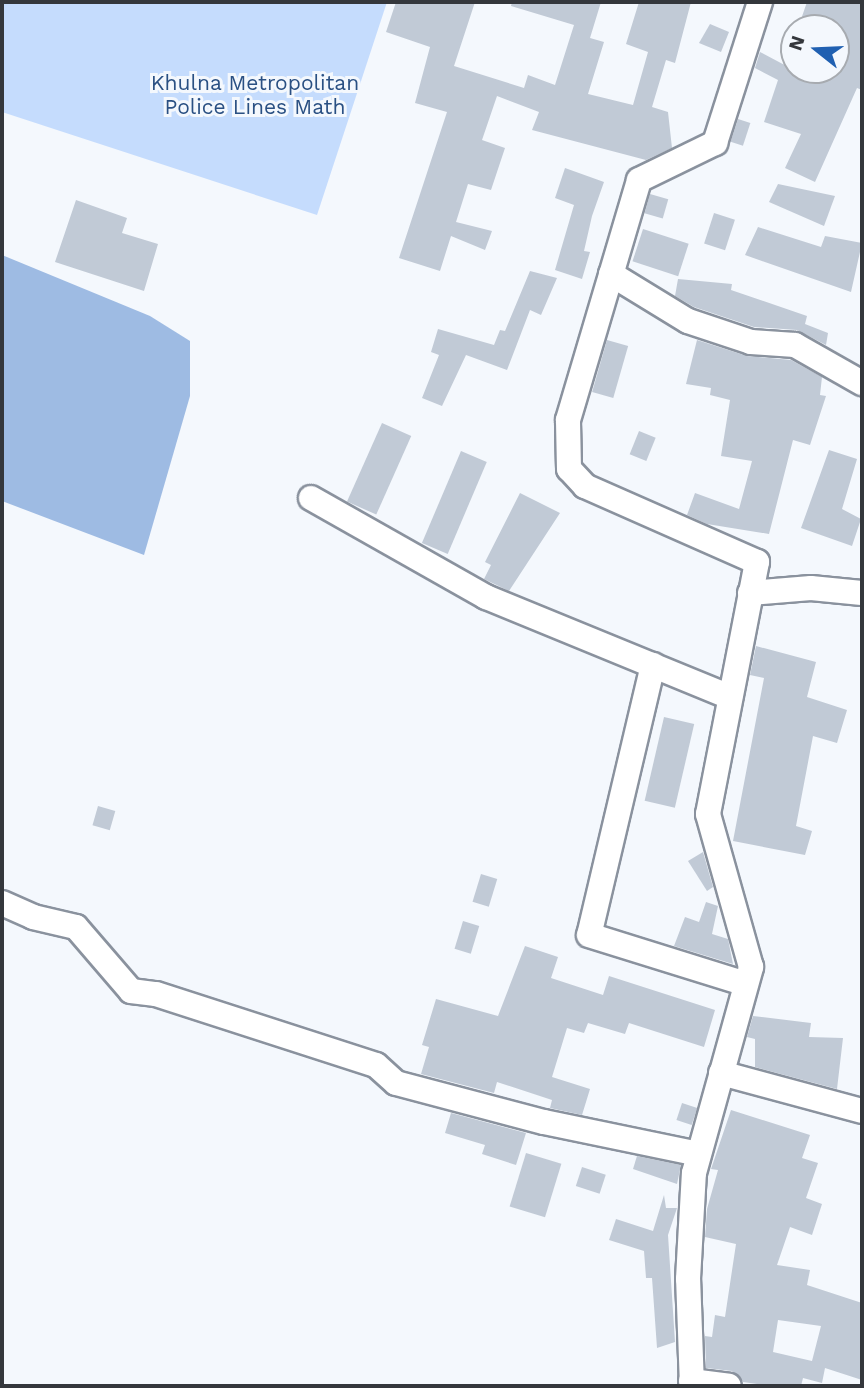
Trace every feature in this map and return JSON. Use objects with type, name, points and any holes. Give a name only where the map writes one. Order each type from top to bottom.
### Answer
[{"type":"street","points":[[729,1386],[691,1384],[688,1279],[694,1173],[751,967],[708,814],[757,562],[585,486],[569,469],[568,420],[639,180],[715,144],[760,2]]},
{"type":"street","points":[[611,274],[688,321],[751,342],[795,345],[862,383]]},
{"type":"street","points":[[311,498],[486,597],[730,697]]},
{"type":"street","points":[[750,593],[811,588],[862,593]]},
{"type":"street","points":[[653,665],[589,935],[746,984]]},
{"type":"street","points":[[2,903],[33,917],[76,927],[131,991],[156,994],[376,1065],[396,1083],[544,1122],[699,1154]]},
{"type":"street","points":[[721,1073],[862,1111]]},
{"type":"green space","name":"Khulna Metropolitan Police Lines Math","points":[[2,2],[387,2],[317,215],[2,112]]},
{"type":"shaded area","points":[[2,255],[150,316],[190,341],[190,396],[144,555],[2,501]]},
{"type":"building","points":[[396,2],[475,2],[454,66],[524,88],[528,75],[555,85],[574,25],[511,6],[512,2],[601,2],[590,38],[604,42],[588,94],[633,105],[648,52],[626,44],[639,2],[691,2],[675,63],[666,60],[652,107],[668,112],[672,148],[646,160],[532,130],[539,112],[497,96],[482,140],[505,148],[491,190],[468,184],[456,222],[492,231],[485,250],[451,236],[440,271],[399,258],[447,112],[415,103],[430,47],[386,32]]},
{"type":"building","points":[[807,2],[862,2],[862,90],[857,88],[815,182],[785,168],[801,134],[764,122],[778,80],[755,68],[760,52],[780,63],[780,84],[850,84],[850,14],[803,14]]},
{"type":"building","points":[[710,24],[729,32],[721,52],[699,43]]},
{"type":"building","points":[[738,119],[750,123],[743,146],[731,142]]},
{"type":"building","points":[[565,168],[604,182],[584,251],[590,252],[582,279],[555,270],[574,205],[555,198]]},
{"type":"building","points":[[778,184],[835,196],[824,226],[769,202]]},
{"type":"building","points":[[650,194],[668,199],[663,218],[644,213]]},
{"type":"building","points":[[76,200],[127,218],[122,233],[158,244],[144,291],[55,262]]},
{"type":"building","points":[[714,213],[735,220],[725,250],[704,243]]},
{"type":"building","points":[[758,227],[821,247],[825,236],[862,243],[851,292],[745,255]]},
{"type":"building","points":[[643,229],[689,244],[678,276],[632,261]]},
{"type":"building","points":[[530,271],[557,278],[541,315],[530,310],[507,370],[466,355],[442,406],[422,398],[439,355],[431,352],[438,329],[494,345],[500,330],[505,331]]},
{"type":"building","points":[[678,279],[732,284],[731,290],[807,316],[805,324],[828,333],[826,345],[797,330],[754,327],[694,307],[675,296]]},
{"type":"building","points":[[607,340],[628,346],[613,398],[592,392]]},
{"type":"building","points":[[697,340],[747,356],[791,360],[822,377],[820,395],[826,396],[810,445],[793,440],[769,534],[707,524],[687,515],[695,493],[739,509],[752,461],[721,456],[730,400],[710,395],[711,388],[686,384]]},
{"type":"building","points":[[382,423],[411,436],[376,515],[347,502]]},
{"type":"building","points":[[639,431],[656,438],[646,461],[630,454]]},
{"type":"building","points":[[829,450],[857,459],[842,509],[861,519],[852,546],[801,528]]},
{"type":"building","points":[[461,451],[487,462],[448,554],[422,543]]},
{"type":"building","points":[[520,493],[560,513],[509,591],[484,579],[491,565],[485,562]]},
{"type":"building","points":[[756,646],[816,662],[807,697],[847,710],[837,743],[813,736],[796,826],[812,831],[805,855],[733,841],[764,678],[750,675]]},
{"type":"building","points":[[664,717],[694,724],[675,808],[645,801]]},
{"type":"building","points":[[98,806],[115,811],[110,830],[92,825]]},
{"type":"building","points":[[703,852],[713,887],[707,891],[688,861]]},
{"type":"building","points":[[481,874],[497,879],[489,907],[473,902]]},
{"type":"building","points":[[706,902],[718,906],[712,934],[728,939],[733,964],[674,946],[685,917],[699,922]]},
{"type":"building","points":[[463,921],[479,926],[471,954],[455,949]]},
{"type":"building","points":[[525,946],[558,957],[551,978],[603,995],[609,976],[715,1010],[704,1047],[629,1023],[625,1034],[588,1023],[584,1033],[567,1028],[552,1077],[590,1089],[582,1115],[550,1108],[552,1100],[497,1082],[494,1093],[421,1074],[429,1047],[422,1045],[436,999],[498,1016]]},
{"type":"building","points":[[753,1016],[811,1023],[809,1037],[843,1038],[837,1089],[755,1067],[755,1039],[747,1037]]},
{"type":"building","points":[[682,1103],[697,1108],[692,1125],[676,1120]]},
{"type":"building","points":[[731,1110],[810,1135],[802,1158],[818,1163],[806,1198],[822,1204],[812,1235],[790,1227],[777,1265],[810,1270],[807,1285],[862,1303],[862,1380],[825,1368],[822,1383],[803,1378],[801,1386],[770,1386],[743,1382],[732,1371],[706,1368],[705,1336],[712,1337],[715,1315],[725,1317],[736,1244],[705,1237],[707,1209],[718,1170],[711,1169]],"holes":[[[778,1320],[821,1326],[812,1361],[773,1352]]]},
{"type":"building","points":[[451,1113],[526,1133],[516,1165],[482,1154],[485,1145],[445,1133]]},
{"type":"building","points":[[526,1153],[561,1164],[545,1217],[510,1207]]},
{"type":"building","points":[[637,1156],[681,1165],[677,1184],[633,1169]]},
{"type":"building","points":[[582,1167],[606,1175],[600,1194],[576,1186]]},
{"type":"building","points":[[664,1195],[666,1208],[677,1208],[668,1235],[675,1342],[657,1348],[652,1278],[646,1278],[644,1251],[609,1240],[616,1219],[653,1231]]}]
